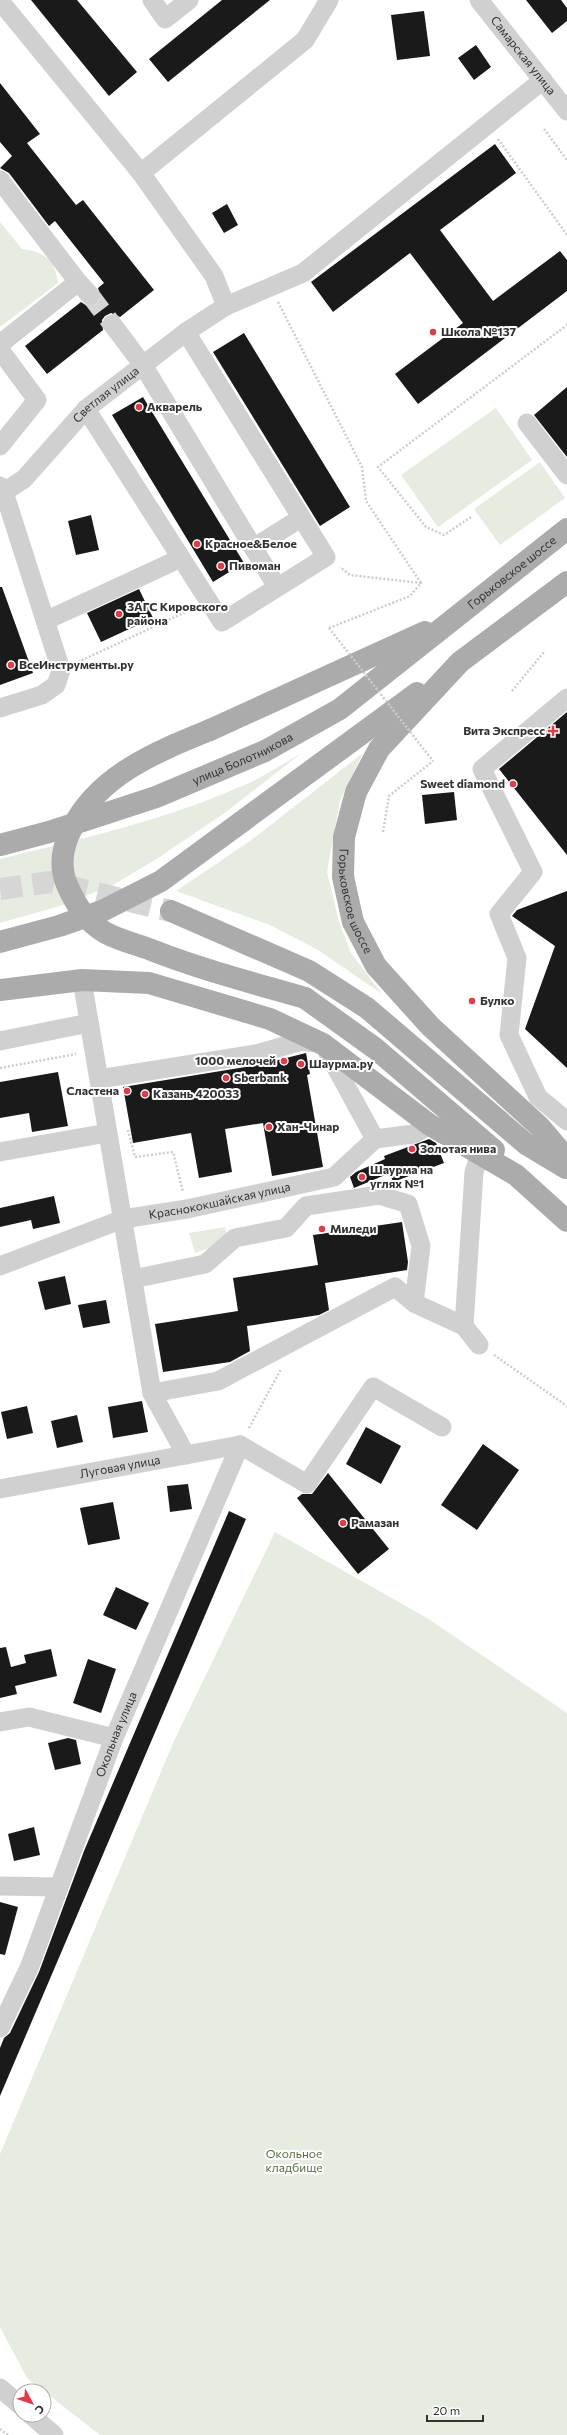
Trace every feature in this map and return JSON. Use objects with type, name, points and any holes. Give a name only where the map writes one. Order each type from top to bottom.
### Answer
[{"type":"main road","name":"Горьковское шоссе","points":[[457,617],[567,529]]},
{"type":"main road","name":"Горьковское шоссе","points":[[567,582],[460,662],[379,749],[356,792],[344,837],[343,876],[353,922],[376,966],[430,1026],[540,1127],[567,1160]]},
{"type":"main road","points":[[457,617],[132,765],[101,789],[78,815],[63,846],[62,873],[75,904],[88,920],[106,933],[168,957],[305,998],[376,1049],[494,1151],[516,1175],[567,1221]]},
{"type":"main road","name":"улица Болотникова","points":[[0,845],[50,832],[156,797],[265,751],[340,709],[457,617]]},
{"type":"main road","points":[[0,942],[59,926],[102,911],[161,881],[460,662]]},
{"type":"main road","points":[[171,911],[309,971],[360,1004],[526,1144],[567,1169]]},
{"type":"main road","points":[[0,990],[82,980],[149,983],[270,1019],[323,1044],[430,1125],[516,1175]]},
{"type":"street","points":[[152,0],[165,19],[189,0]]},
{"type":"street","points":[[140,173],[306,40],[329,0]]},
{"type":"street","name":"Самарская улица","points":[[479,0],[567,111]]},
{"type":"street","points":[[0,1],[140,173],[214,276],[226,306]]},
{"type":"street","name":"Светлая улица","points":[[2,489],[24,479],[86,409],[186,332],[226,306],[303,273],[543,80]]},
{"type":"street","points":[[0,180],[84,288],[0,344]]},
{"type":"street","points":[[112,324],[143,365],[277,587]]},
{"type":"street","points":[[86,409],[222,622],[326,557],[186,332]]},
{"type":"street","points":[[0,350],[37,400],[0,446]]},
{"type":"street","points":[[527,422],[567,475]]},
{"type":"street","points":[[0,708],[42,695],[56,685],[60,670],[2,489]]},
{"type":"street","points":[[253,548],[301,518]]},
{"type":"street","points":[[45,621],[181,558]]},
{"type":"street","points":[[567,698],[482,769],[533,872],[499,914],[517,958],[509,1035],[538,1097],[567,1121]]},
{"type":"street","points":[[82,980],[152,1393],[186,1455]]},
{"type":"street","points":[[0,1041],[90,1023]]},
{"type":"street","points":[[99,1079],[256,1054],[302,1041],[323,1044],[375,1139],[414,1134],[430,1125]]},
{"type":"street","points":[[0,1152],[107,1133]]},
{"type":"street","name":"Краснококшайская улица","points":[[0,1266],[123,1219],[187,1209],[334,1178],[375,1139]]},
{"type":"street","points":[[464,1326],[474,1172],[480,1154]]},
{"type":"street","points":[[133,1279],[205,1264],[236,1238],[286,1228],[306,1206],[380,1195],[408,1204],[421,1246],[414,1303]]},
{"type":"street","points":[[152,1393],[218,1381],[395,1287],[414,1303],[464,1326],[479,1345]]},
{"type":"street","points":[[240,1445],[307,1484],[373,1387],[442,1427]]},
{"type":"street","name":"Луговая улица","points":[[0,1489],[240,1445]]},
{"type":"street","name":"Окольная улица","points":[[0,2028],[29,1968],[114,1738],[240,1445]]},
{"type":"street","points":[[0,1722],[29,1717],[114,1738]]},
{"type":"street","points":[[0,1886],[58,1887]]},
{"type":"street","points":[[0,2388],[12,2398]]},
{"type":"street","points":[[40,2423],[54,2435]]},
{"type":"path","points":[[488,124],[567,235]]},
{"type":"path","points":[[544,129],[567,160]]},
{"type":"path","points":[[271,288],[362,468],[366,501],[421,583]]},
{"type":"path","points":[[471,517],[444,535],[426,527],[378,467],[567,325]]},
{"type":"path","points":[[326,557],[350,574],[421,583]]},
{"type":"path","points":[[383,832],[389,796],[433,761],[329,628],[410,596],[421,583]]},
{"type":"path","points":[[60,670],[208,602]]},
{"type":"path","points":[[512,691],[544,652]]},
{"type":"path","points":[[0,1068],[94,1051]]},
{"type":"path","points":[[128,1128],[135,1157],[173,1152],[187,1209]]},
{"type":"path","points":[[479,1345],[567,1406]]},
{"type":"path","points":[[240,1445],[282,1367]]},
{"type":"path","points":[[0,2429],[8,2435]]},
{"type":"green space","points":[[0,222],[22,249],[37,252],[52,263],[57,275],[58,283],[0,327]]},
{"type":"green space","points":[[496,408],[532,460],[438,527],[401,475]]},
{"type":"green space","points":[[540,462],[565,498],[500,545],[474,509]]},
{"type":"green space","points":[[303,752],[226,812],[158,858],[113,885],[60,906],[0,923],[0,859],[123,828],[183,809],[250,782]]},
{"type":"green space","points":[[363,753],[340,800],[327,872],[339,922],[351,953],[382,994],[318,950],[270,925],[176,891],[250,841]]},
{"type":"green space","points":[[225,1227],[228,1241],[195,1253],[189,1233]]},
{"type":"green space","name":"Окольное кладбище","points":[[275,1532],[427,1618],[567,1713],[567,2435],[100,2435],[52,2398],[52,2383],[33,2383],[27,2378],[0,2327],[0,2154],[174,1741]]},
{"type":"building","points":[[31,0],[77,0],[137,72],[109,96]]},
{"type":"building","points":[[222,0],[270,0],[168,82],[149,59]]},
{"type":"building","points":[[526,0],[561,0],[567,8],[567,21],[552,33]]},
{"type":"building","points":[[424,11],[430,56],[397,60],[391,15]]},
{"type":"building","points":[[476,45],[491,67],[474,80],[458,58]]},
{"type":"building","points":[[0,83],[40,134],[27,143],[76,205],[83,200],[154,290],[120,317],[111,313],[105,316],[102,320],[103,330],[47,374],[25,346],[81,302],[87,306],[97,303],[101,298],[98,288],[104,283],[55,221],[49,226],[9,173],[0,168],[12,156],[0,142]]},
{"type":"building","points":[[495,144],[516,173],[440,230],[493,301],[560,251],[567,260],[567,291],[418,404],[395,374],[463,323],[410,253],[333,312],[311,282]]},
{"type":"building","points":[[227,204],[238,225],[224,233],[212,213]]},
{"type":"building","points":[[244,333],[350,507],[320,526],[213,352]]},
{"type":"building","points":[[567,387],[567,457],[534,415]]},
{"type":"building","points":[[143,397],[244,563],[213,582],[112,415]]},
{"type":"building","points":[[91,515],[99,550],[76,555],[68,521]]},
{"type":"building","points":[[0,587],[2,587],[33,673],[0,685]]},
{"type":"building","name":"ЗАГС Кировского района","points":[[139,589],[153,618],[101,642],[87,613]]},
{"type":"building","points":[[567,712],[567,855],[499,769]]},
{"type":"building","points":[[454,792],[457,820],[425,824],[422,795]]},
{"type":"building","points":[[567,891],[567,1068],[525,1029],[555,946],[512,916],[517,910]]},
{"type":"building","points":[[306,1053],[310,1074],[307,1075],[323,1167],[272,1176],[263,1123],[225,1129],[232,1172],[199,1178],[191,1133],[133,1143],[123,1087],[258,1065]]},
{"type":"building","points":[[58,1072],[68,1126],[32,1132],[29,1113],[0,1118],[0,1082]]},
{"type":"building","points":[[429,1139],[436,1143],[444,1163],[393,1182],[390,1173],[354,1188],[350,1177],[356,1172],[385,1159],[384,1156]]},
{"type":"building","points":[[54,1196],[60,1223],[33,1229],[31,1220],[0,1227],[0,1208]]},
{"type":"building","points":[[402,1222],[408,1262],[407,1270],[325,1283],[329,1310],[319,1315],[247,1326],[250,1351],[230,1362],[163,1372],[155,1324],[238,1311],[233,1278],[318,1265],[313,1235]]},
{"type":"building","points":[[65,1276],[71,1304],[45,1310],[38,1282]]},
{"type":"building","points":[[106,1300],[110,1323],[83,1328],[78,1305]]},
{"type":"building","points":[[142,1401],[148,1432],[113,1438],[108,1407]]},
{"type":"building","points":[[27,1406],[33,1433],[7,1439],[1,1412]]},
{"type":"building","points":[[77,1415],[83,1442],[57,1448],[51,1421]]},
{"type":"building","points":[[366,1427],[401,1446],[381,1484],[346,1464]]},
{"type":"building","points":[[483,1444],[519,1470],[477,1530],[441,1505]]},
{"type":"building","name":"Рамазан","points":[[328,1473],[389,1549],[358,1574],[297,1498],[302,1494],[312,1494]]},
{"type":"building","points":[[188,1484],[192,1509],[170,1512],[167,1486]]},
{"type":"building","points":[[113,1502],[120,1539],[88,1545],[80,1508]]},
{"type":"building","points":[[229,1511],[246,1519],[0,2096],[0,2048],[4,2038],[10,2033],[39,1972],[84,1851]]},
{"type":"building","points":[[116,1587],[149,1603],[136,1630],[103,1615]]},
{"type":"building","points":[[6,1647],[11,1667],[26,1663],[24,1655],[51,1649],[57,1676],[15,1686],[17,1694],[0,1698],[0,1648]]},
{"type":"building","points":[[88,1659],[116,1669],[101,1713],[73,1703]]},
{"type":"building","points":[[68,1738],[76,1740],[81,1764],[55,1770],[48,1743]]},
{"type":"building","points":[[34,1827],[40,1855],[14,1861],[8,1834]]},
{"type":"building","points":[[0,1902],[18,1907],[5,1955],[0,1954]]},
{"type":"tunnel","points":[[90,295],[112,324]]},
{"type":"tunnel","points":[[0,889],[50,882],[171,911]]},
{"type":"place","name":"Школа №137","points":[[433,332]]},
{"type":"place","name":"Акварель","points":[[139,407]]},
{"type":"place","name":"Красное&Белое","points":[[197,544]]},
{"type":"place","name":"Пивоман","points":[[221,566]]},
{"type":"place","name":"ЗАГС Кировского района","points":[[119,614]]},
{"type":"place","name":"ВсеИнструменты.ру","points":[[11,665]]},
{"type":"place","name":"Вита Экспресс","points":[[553,731]]},
{"type":"place","name":"Sweet diamond","points":[[513,784]]},
{"type":"place","name":"Булко","points":[[472,1001]]},
{"type":"place","name":"1000 мелочей","points":[[284,1061]]},
{"type":"place","name":"Шаурма.ру","points":[[301,1064]]},
{"type":"place","name":"Sberbank","points":[[226,1078]]},
{"type":"place","name":"Сластена","points":[[127,1091]]},
{"type":"place","name":"Казань 420033","points":[[145,1094]]},
{"type":"place","name":"Хан-Чинар","points":[[269,1127]]},
{"type":"place","name":"Золотая нива","points":[[412,1149]]},
{"type":"place","name":"Шаурма на углях №1","points":[[362,1177]]},
{"type":"place","name":"Миледи","points":[[322,1229]]},
{"type":"place","name":"Рамазан","points":[[343,1523]]}]
